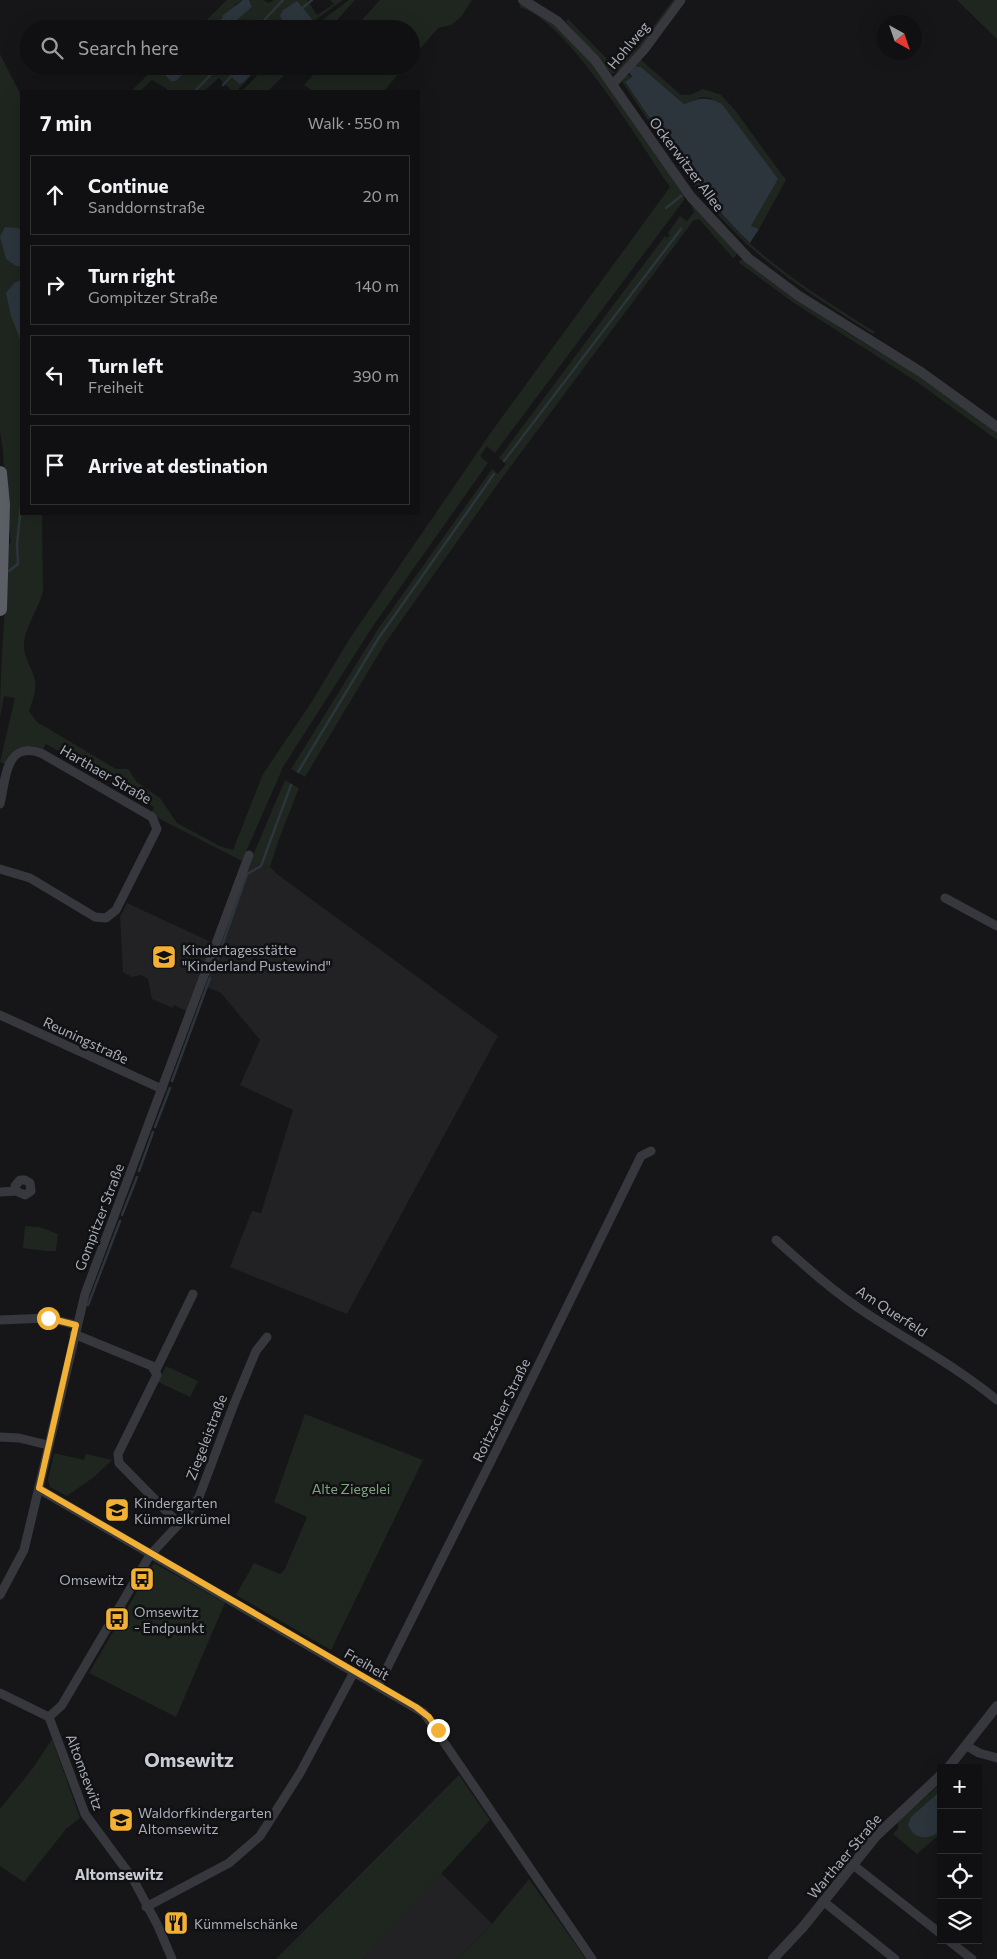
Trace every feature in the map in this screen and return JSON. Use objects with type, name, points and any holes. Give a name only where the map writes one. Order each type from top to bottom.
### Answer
[{"type":"highway","points":[[0,473],[3,514],[0,609]]},
{"type":"street","name":"Ockerwitzer Allee","points":[[523,0],[557,21],[595,60],[691,197],[748,258],[799,296],[921,372],[997,427]]},
{"type":"street","name":"Hohlweg","points":[[613,84],[644,50],[681,0]]},
{"type":"street","name":"Harthaer Straße","points":[[0,804],[12,758],[20,751],[28,749],[42,753],[152,817],[157,829],[116,910],[106,918],[95,917],[30,878],[0,869]]},
{"type":"street","name":"Gompitzer Straße","points":[[0,1595],[24,1550],[85,1294],[249,855]]},
{"type":"street","points":[[945,898],[997,926]]},
{"type":"street","name":"Reuningstraße","points":[[0,1015],[83,1055],[162,1089]]},
{"type":"street","name":"Roitzscher Straße","points":[[378,1686],[515,1413],[640,1156],[651,1151]]},
{"type":"street","points":[[0,1192],[16,1191]]},
{"type":"street","name":"Am Querfeld","points":[[776,1240],[820,1279],[867,1314],[925,1349],[997,1400]]},
{"type":"street","points":[[179,1524],[119,1463],[118,1454],[157,1375],[156,1370],[193,1294]]},
{"type":"street","points":[[0,1320],[48,1318],[152,1366],[156,1370]]},
{"type":"street","name":"Ziegeleistraße","points":[[49,1717],[62,1705],[150,1555],[179,1524],[199,1497],[256,1351],[267,1337]]},
{"type":"street","points":[[0,1437],[19,1438],[48,1444]]},
{"type":"street","name":"Freiheit","points":[[39,1488],[150,1555],[424,1713],[433,1722],[592,1959]]},
{"type":"street","points":[[146,1907],[229,1863],[260,1836],[300,1773],[354,1672]]},
{"type":"street","points":[[0,1693],[49,1717]]},
{"type":"street","points":[[951,1764],[997,1706]]},
{"type":"street","name":"Altomsewitz","points":[[49,1717],[84,1814],[123,1863],[158,1926],[172,1959]]},
{"type":"street","points":[[967,1746],[979,1753],[997,1758]]},
{"type":"street","name":"Warthaer Straße","points":[[773,1959],[890,1821],[937,1779]]},
{"type":"street","points":[[852,1864],[937,1931]]},
{"type":"street","points":[[823,1901],[895,1959]]},
{"type":"street","points":[[953,1944],[972,1959]]},
{"type":"shaded area","points":[[243,0],[249,0],[252,7],[237,20],[225,20],[222,16]]},
{"type":"shaded area","points":[[297,1],[312,19],[282,20],[280,16],[283,10]]},
{"type":"shaded area","points":[[635,66],[641,67],[684,104],[703,99],[722,104],[778,179],[751,226],[759,229],[750,243],[699,186],[625,82],[632,77],[629,72]]},
{"type":"shaded area","points":[[165,75],[182,75],[176,81],[171,82]]},
{"type":"shaded area","points":[[229,75],[251,75],[244,82],[239,84]]},
{"type":"shaded area","points":[[5,227],[18,228],[20,230],[20,266],[16,266],[6,259],[0,237]]},
{"type":"shaded area","points":[[20,280],[20,339],[11,316],[6,293],[14,283]]},
{"type":"shaded area","points":[[250,862],[270,867],[498,1036],[347,1314],[230,1267],[252,1211],[261,1213],[293,1110],[240,1085],[260,1040],[221,993],[204,986]]},
{"type":"shaded area","name":"Kindertagesstätte \"Kinderland Pustewind\"","points":[[127,903],[211,942],[186,1011],[174,1005],[173,1008],[152,999],[148,979],[141,975],[132,977],[123,972],[120,917]]},
{"type":"shaded area","points":[[937,1794],[937,1832],[927,1837],[914,1834],[908,1825],[911,1817]]},
{"type":"shaded area","points":[[440,1872],[492,1924],[458,1959],[363,1959]]},
{"type":"green space","points":[[227,0],[243,0],[234,5],[243,14],[252,7],[249,0],[263,0],[269,3],[274,0],[307,0],[317,15],[334,4],[330,0],[343,0],[315,20],[206,20]]},
{"type":"green space","points":[[349,0],[355,0],[337,20],[322,20]]},
{"type":"green space","points":[[380,0],[472,0],[461,17],[451,25],[438,28],[420,49],[420,20],[362,20]]},
{"type":"green space","points":[[673,0],[679,0],[640,53],[621,70],[612,74],[566,22],[568,19],[610,62],[618,65],[636,49]]},
{"type":"green space","points":[[957,0],[997,0],[997,39]]},
{"type":"green space","points":[[521,4],[553,24],[591,62],[684,194],[684,200],[495,453],[487,446],[480,456],[488,463],[373,626],[283,767],[242,861],[156,817],[151,813],[154,807],[110,781],[113,777],[97,768],[95,771],[46,744],[43,749],[31,746],[20,747],[11,753],[5,764],[0,762],[15,698],[4,696],[0,717],[7,544],[11,543],[10,532],[7,532],[3,452],[0,431],[0,54],[20,93],[20,515],[42,515],[43,591],[27,629],[24,643],[26,657],[34,675],[35,684],[34,696],[29,711],[37,722],[116,769],[128,769],[137,782],[160,798],[177,823],[220,846],[233,850],[263,774],[311,703],[350,638],[492,431],[670,187],[602,86],[580,58],[559,34],[538,16],[519,7]]},
{"type":"green space","points":[[639,58],[681,95],[690,95],[703,89],[721,95],[734,109],[786,180],[759,229],[751,226],[711,98],[702,97],[684,104],[641,67],[635,66]]},
{"type":"green space","points":[[625,74],[632,77],[625,83],[686,170],[743,237],[778,267],[875,332],[873,334],[785,275],[737,235],[718,215],[668,150],[623,83],[622,80]]},
{"type":"green space","points":[[148,75],[165,75],[171,82],[176,81],[182,75],[229,75],[239,84],[252,75],[238,90],[231,90],[219,78],[205,90],[166,90],[152,80],[141,90],[132,90]]},
{"type":"green space","points":[[257,75],[284,75],[269,90],[243,90]]},
{"type":"green space","points":[[313,75],[397,75],[385,90],[312,90],[304,85]]},
{"type":"green space","points":[[691,206],[737,253],[736,256],[733,258],[699,219],[693,221],[502,478],[384,645],[305,777],[291,769],[378,629],[492,469],[498,474],[506,464],[499,458],[665,236],[667,238],[670,235],[668,233],[680,216],[687,221],[694,212]]},
{"type":"green space","points":[[743,259],[843,330],[920,377],[997,432],[997,440],[917,382],[794,303],[738,262]]},
{"type":"green space","points":[[285,780],[299,788],[270,867],[250,862]]},
{"type":"green space","points":[[25,1226],[39,1227],[58,1234],[56,1251],[23,1248]]},
{"type":"green space","points":[[166,1366],[198,1381],[190,1397],[158,1382]]},
{"type":"green space","name":"Alte Ziegelei","points":[[305,1414],[423,1460],[331,1650],[236,1595],[254,1563],[280,1574],[285,1569],[307,1517],[274,1502]]},
{"type":"green space","points":[[54,1453],[84,1460],[86,1454],[112,1460],[94,1477],[67,1496],[50,1487],[48,1480]]},
{"type":"green space","points":[[154,1563],[225,1603],[176,1717],[89,1673]]},
{"type":"green space","points":[[52,1739],[80,1818],[66,1829],[24,1882],[0,1866],[0,1809],[33,1768]]},
{"type":"green space","points":[[459,1775],[490,1820],[363,1959],[276,1959]]},
{"type":"green space","points":[[937,1787],[937,1836],[917,1854],[893,1834],[898,1829],[898,1822]]},
{"type":"green space","points":[[529,1879],[586,1959],[458,1959],[492,1924]]},
{"type":"waterway","points":[[264,20],[283,0]]},
{"type":"waterway","points":[[301,9],[312,0]]},
{"type":"waterway","points":[[196,90],[210,75]]},
{"type":"waterway","points":[[223,85],[232,75]]},
{"type":"waterway","points":[[666,208],[681,196]]},
{"type":"waterway","points":[[504,461],[681,229]]},
{"type":"waterway","points":[[298,772],[378,639],[494,474]]},
{"type":"waterway","points":[[9,571],[18,564],[17,544],[20,515]]},
{"type":"waterway","points":[[216,963],[247,874],[261,866],[291,785]]},
{"type":"waterway","points":[[172,1081],[210,978]]},
{"type":"waterway","points":[[155,1127],[170,1088]]},
{"type":"waterway","points":[[139,1171],[153,1132]]},
{"type":"waterway","points":[[122,1215],[137,1177]]},
{"type":"waterway","points":[[88,1305],[120,1221]]},
{"type":"place","name":"Kindertagesstätte \"Kinderland Pustewind\"","points":[[164,957]]},
{"type":"place","name":"Kindergarten Kümmelkrümel","points":[[117,1510]]},
{"type":"place","name":"Omsewitz","points":[[142,1579]]},
{"type":"place","name":"Omsewitz - Endpunkt","points":[[117,1619]]},
{"type":"place","name":"Waldorfkindergarten Altomsewitz","points":[[121,1820]]},
{"type":"place","name":"Kümmelschänke","points":[[176,1923]]},
{"type":"district","name":"Omsewitz","points":[[189,1759]]},
{"type":"district","name":"Altomsewitz","points":[[119,1874]]},
{"type":"route","points":[[48,1318],[76,1325],[39,1488],[150,1555],[416,1707],[429,1717],[438,1730]]}]
